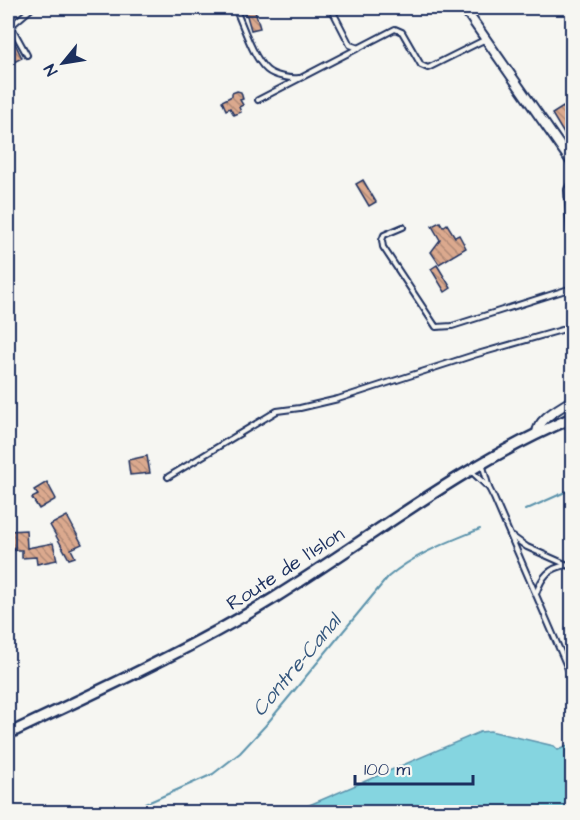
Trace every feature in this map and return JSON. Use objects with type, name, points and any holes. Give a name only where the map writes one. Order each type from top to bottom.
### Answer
[{"type":"street","points":[[464,8],[573,163]]},
{"type":"street","points":[[573,184],[569,190],[573,234]]},
{"type":"street","points":[[537,433],[542,421],[573,400]]},
{"type":"street","name":"Route de l'Islon","points":[[8,734],[162,661],[224,628],[469,469],[537,433],[573,418]]},
{"type":"lane","points":[[27,55],[11,26],[32,8]]},
{"type":"lane","points":[[235,8],[257,57],[268,72],[292,79],[301,78]]},
{"type":"lane","points":[[331,8],[350,45],[359,49]]},
{"type":"lane","points":[[258,100],[395,29],[402,32],[421,65],[428,68],[486,39]]},
{"type":"lane","points":[[403,227],[384,234],[383,247],[436,327],[453,326],[573,288]]},
{"type":"lane","points":[[168,477],[277,411],[338,399],[474,355],[573,327]]},
{"type":"lane","points":[[482,462],[489,488],[573,678]]},
{"type":"lane","points":[[469,469],[489,488]]},
{"type":"lane","points":[[509,531],[517,541],[527,547],[570,566]]},
{"type":"lane","points":[[536,595],[546,573],[555,568],[570,566]]},
{"type":"water","points":[[490,731],[554,746],[558,750],[572,744],[572,812],[293,812],[480,732]]},
{"type":"building","points":[[247,8],[257,8],[255,11],[260,28],[251,30],[247,16],[244,14]]},
{"type":"building","points":[[8,29],[22,58],[14,62],[8,48]]},
{"type":"building","points":[[237,91],[241,92],[243,99],[240,100],[243,105],[239,107],[241,112],[234,115],[230,108],[226,110],[222,101]]},
{"type":"building","points":[[563,107],[573,121],[573,129],[564,134],[552,114]]},
{"type":"building","points":[[363,180],[376,202],[369,206],[356,184]]},
{"type":"building","points":[[440,222],[443,227],[447,224],[455,237],[459,235],[466,248],[439,264],[431,252],[440,240],[432,226]]},
{"type":"building","points":[[437,265],[451,288],[445,292],[431,269]]},
{"type":"building","points":[[147,456],[150,473],[130,475],[128,460]]},
{"type":"building","points":[[47,482],[56,499],[39,509],[32,498],[38,495],[34,490]]},
{"type":"building","points":[[67,516],[82,544],[71,549],[75,557],[69,559],[50,525]]},
{"type":"building","points":[[26,530],[27,548],[53,543],[57,560],[37,564],[36,557],[22,558],[22,550],[13,550],[13,547],[8,547],[8,531]]},
{"type":"waterway","name":"Contre-Canal","points":[[525,510],[572,489]]},
{"type":"waterway","name":"Contre-Canal","points":[[127,812],[213,774],[240,753],[388,577],[421,555],[480,529]]}]
